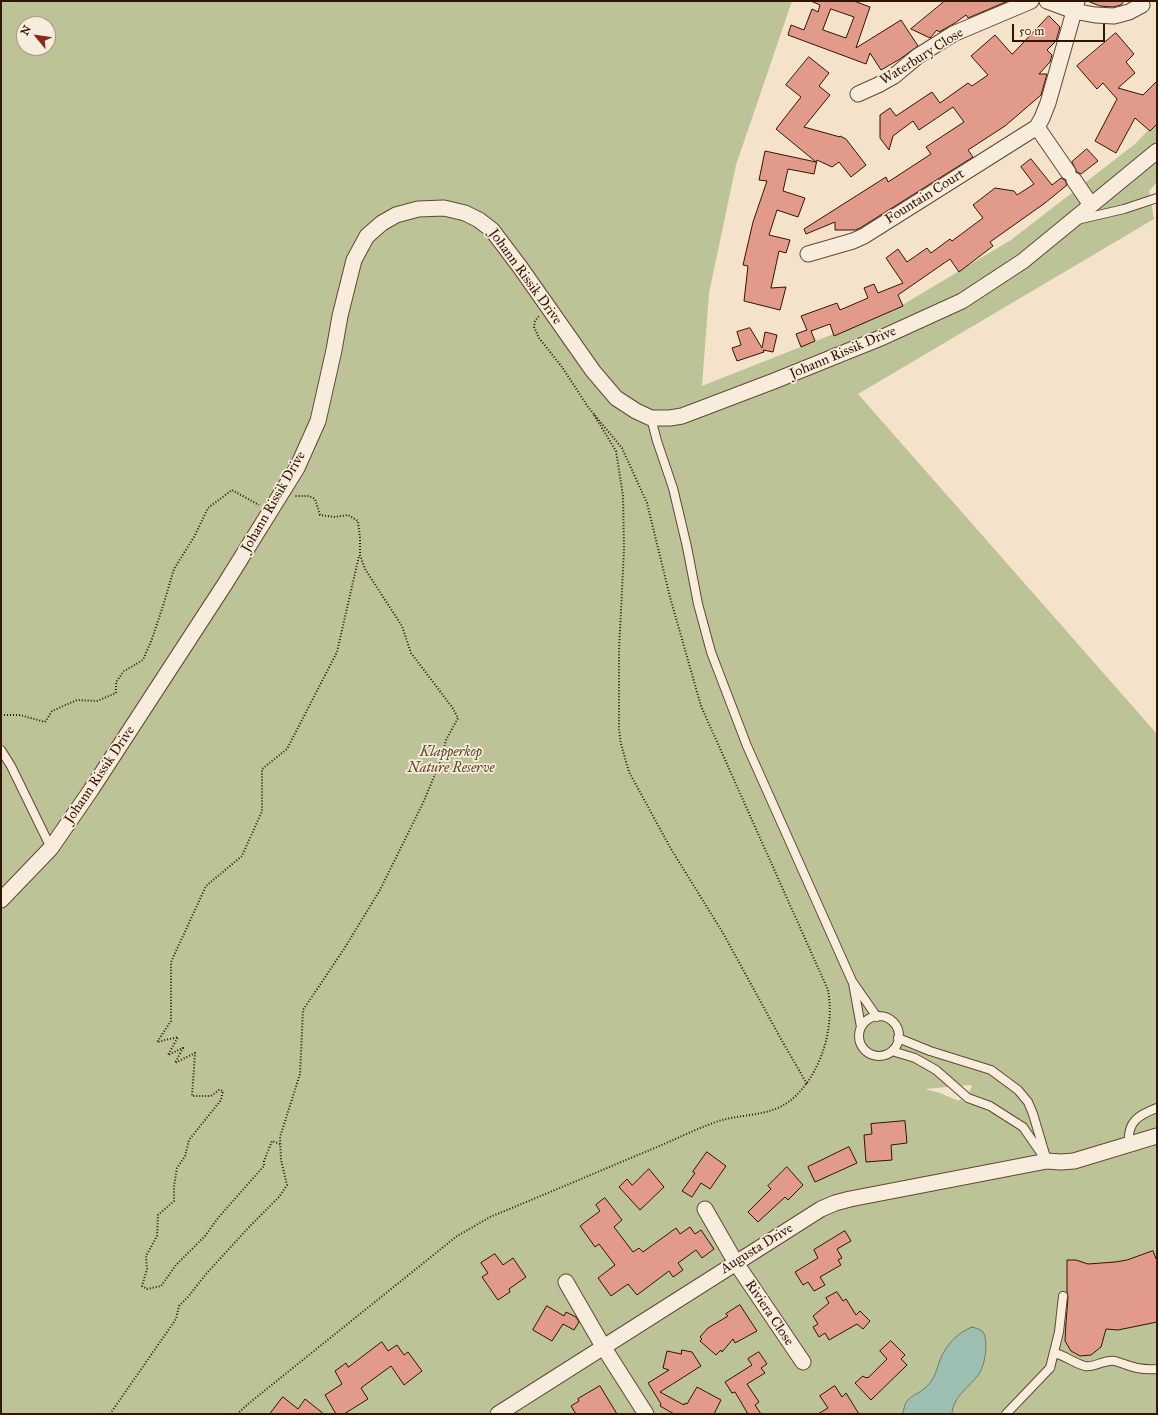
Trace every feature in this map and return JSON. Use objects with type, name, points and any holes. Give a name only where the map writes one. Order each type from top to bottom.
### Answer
[{"type":"street","name":"Waterbury Close","points":[[858,94],[894,76],[918,56],[952,34],[1031,1]]},
{"type":"street","points":[[1047,1],[1076,6],[1095,15],[1114,16],[1129,12],[1142,5]]},
{"type":"street","points":[[1076,6],[1048,103],[1037,126],[1091,205]]},
{"type":"street","name":"Fountain Court","points":[[808,254],[853,241],[864,236],[1037,126]]},
{"type":"street","name":"Johann Rissik Drive","points":[[1,900],[51,848],[100,777],[225,584],[297,468],[318,421],[340,316],[354,260],[367,236],[382,223],[396,215],[418,209],[444,208],[465,213],[479,220],[492,230],[520,267],[593,371],[616,398],[636,411],[651,418],[676,417],[774,381],[876,340],[962,301],[1023,261],[1157,151]]},
{"type":"street","name":"Augusta Drive","points":[[498,1414],[821,1209],[834,1203],[1047,1162],[1074,1161],[1157,1136]]},
{"type":"street","name":"Riviera Close","points":[[705,1209],[736,1263],[803,1362]]},
{"type":"street","points":[[566,1282],[604,1348],[646,1414]]},
{"type":"lane","points":[[1070,222],[1124,210],[1157,198]]},
{"type":"lane","points":[[651,418],[657,441],[674,488],[698,604],[711,652],[746,746],[852,980],[877,1016]]},
{"type":"lane","points":[[1,750],[11,766],[51,848]]},
{"type":"lane","points":[[852,980],[861,1027]]},
{"type":"lane","points":[[877,1016],[890,1020],[898,1031],[898,1038],[892,1051],[885,1055],[879,1056],[866,1052],[859,1040],[861,1027],[870,1018],[877,1016]]},
{"type":"lane","points":[[898,1038],[930,1051],[991,1070],[1018,1090],[1028,1102],[1033,1114],[1047,1162]]},
{"type":"lane","points":[[892,1051],[915,1058],[936,1070],[968,1098],[990,1106],[1023,1127],[1047,1162]]},
{"type":"lane","points":[[1129,1144],[1128,1135],[1131,1125],[1138,1118],[1157,1108]]},
{"type":"lane","points":[[1006,1414],[1050,1368],[1059,1332],[1063,1296]]},
{"type":"lane","points":[[1054,1353],[1061,1354],[1078,1364],[1087,1366],[1106,1361],[1115,1361],[1144,1369],[1157,1369]]},
{"type":"path","points":[[549,309],[535,320],[534,327],[539,338],[562,367],[616,451],[623,496],[624,549],[619,651],[619,730],[621,744],[629,772],[671,849],[723,932],[780,1039],[807,1084]]},
{"type":"path","points":[[237,1414],[457,1236],[490,1217],[714,1122],[763,1112],[779,1107],[790,1101],[807,1084],[816,1069],[822,1054],[831,1009],[828,990],[701,706],[670,597],[647,504],[622,448],[588,407]]},
{"type":"path","points":[[1,715],[20,715],[45,722],[52,710],[77,700],[97,701],[116,694],[116,682],[124,671],[143,660],[164,606],[174,569],[194,537],[208,508],[232,490],[263,508]]},
{"type":"path","points":[[280,496],[309,496],[315,499],[320,514],[335,517],[348,515],[358,521],[360,555],[337,652],[287,749],[262,768],[262,811],[242,856],[206,886],[171,962],[171,1021],[157,1042],[178,1037],[168,1055],[183,1048],[175,1063],[195,1053],[192,1096],[211,1096],[219,1090],[222,1091],[221,1100],[189,1140],[185,1156],[177,1168],[174,1186],[174,1201],[158,1215],[156,1236],[146,1256],[146,1269],[142,1286],[147,1289],[161,1286],[176,1265],[205,1236],[218,1218],[264,1166],[264,1161],[272,1141],[280,1144]]},
{"type":"path","points":[[110,1414],[176,1319],[180,1306],[206,1274],[250,1226],[279,1198],[287,1185],[281,1160],[280,1137],[300,1074],[303,1010],[344,949],[380,890],[423,803],[441,760],[446,740],[458,718],[452,707],[411,653],[402,626],[365,569],[360,555]]},
{"type":"green space","name":"Klapperkop Nature Reserve","points":[[1,1],[792,1],[736,165],[709,293],[702,386],[894,310],[1011,240],[1135,144],[1157,121],[1157,182],[1149,191],[1154,219],[858,394],[1157,734],[1157,1414],[1,1414]],"holes":[[[972,1086],[965,1102],[960,1099],[959,1101],[940,1093],[925,1089]]]},
{"type":"shaded area","points":[[972,1327],[981,1330],[985,1336],[986,1347],[983,1365],[979,1374],[955,1402],[952,1414],[903,1414],[906,1402],[912,1396],[924,1389],[936,1373],[942,1355],[949,1345],[957,1336]]},
{"type":"building","points":[[854,1],[870,7],[856,48],[901,20],[918,46],[881,70],[870,53],[866,64],[788,35],[791,25],[804,30],[812,9],[818,12],[820,5],[813,2]],"holes":[[[831,9],[854,17],[846,38],[823,30]]]},
{"type":"building","points":[[945,1],[1008,1],[968,18],[966,15],[939,32],[937,30],[930,38],[911,29]]},
{"type":"building","points":[[1088,1],[1124,1],[1121,5],[1113,7],[1100,6]]},
{"type":"building","points":[[1049,16],[1060,27],[1056,41],[1047,50],[1052,55],[1050,62],[1039,74],[1047,74],[1041,95],[1005,126],[968,150],[973,157],[860,228],[855,230],[835,230],[835,222],[806,234],[804,229],[886,177],[888,182],[931,154],[926,147],[964,122],[953,107],[919,130],[913,121],[893,136],[889,150],[880,138],[880,115],[890,108],[896,116],[932,92],[940,103],[968,83],[972,86],[988,75],[971,56],[995,35],[1012,54]]},
{"type":"building","points":[[1116,33],[1134,54],[1126,62],[1135,73],[1118,88],[1143,95],[1157,81],[1157,124],[1150,131],[1135,118],[1116,153],[1095,141],[1117,99],[1103,83],[1097,89],[1077,66]]},
{"type":"building","points":[[809,57],[829,73],[819,86],[830,95],[804,127],[840,136],[846,139],[866,165],[851,177],[839,162],[832,167],[817,160],[814,174],[788,169],[783,191],[805,198],[798,217],[777,210],[769,235],[790,240],[786,253],[779,251],[771,288],[786,287],[780,310],[744,301],[748,266],[743,265],[753,222],[767,181],[759,180],[765,151],[816,162],[776,129],[801,97],[786,85]]},
{"type":"building","points":[[1087,149],[1098,161],[1081,174],[1077,172],[1072,162]]},
{"type":"building","points":[[1031,159],[1052,185],[1061,178],[1065,180],[1067,185],[1045,203],[990,242],[993,246],[959,272],[950,259],[898,295],[903,306],[834,336],[830,324],[811,331],[815,341],[801,347],[796,334],[807,330],[801,316],[837,303],[840,310],[868,298],[864,288],[874,284],[878,293],[903,283],[886,258],[898,249],[907,262],[927,248],[931,253],[950,239],[952,241],[983,218],[973,205],[995,188],[1014,191],[1017,195],[1034,184],[1021,167]]},
{"type":"building","points":[[750,328],[762,348],[765,332],[777,335],[773,352],[763,350],[764,352],[737,361],[732,348],[741,345],[737,332]]},
{"type":"building","points":[[905,1121],[907,1143],[891,1145],[892,1160],[866,1162],[864,1135],[872,1134],[871,1124]]},
{"type":"building","points":[[849,1147],[857,1163],[815,1182],[808,1167]]},
{"type":"building","points":[[707,1152],[726,1166],[710,1189],[701,1183],[692,1197],[682,1191],[695,1173],[693,1172]]},
{"type":"building","points":[[787,1167],[803,1185],[788,1200],[785,1197],[758,1222],[748,1212],[771,1189],[768,1186]]},
{"type":"building","points":[[649,1169],[664,1187],[640,1210],[619,1187],[627,1179],[632,1185]]},
{"type":"building","points":[[605,1198],[622,1220],[614,1227],[633,1252],[639,1248],[643,1252],[676,1228],[680,1234],[690,1227],[695,1234],[701,1230],[714,1249],[702,1258],[696,1250],[678,1263],[683,1270],[673,1277],[669,1271],[637,1295],[628,1284],[611,1296],[598,1278],[615,1265],[599,1244],[595,1247],[580,1226],[600,1211],[596,1205]]},
{"type":"building","points":[[845,1231],[851,1241],[837,1249],[842,1258],[838,1260],[841,1265],[820,1277],[825,1285],[814,1291],[808,1282],[803,1285],[795,1272],[818,1258],[814,1250]]},
{"type":"building","points":[[1153,1251],[1157,1261],[1157,1322],[1118,1330],[1106,1329],[1101,1347],[1091,1355],[1080,1356],[1071,1351],[1065,1341],[1068,1297],[1067,1260],[1076,1260],[1088,1264],[1115,1262],[1127,1260]]},
{"type":"building","points":[[495,1254],[503,1265],[513,1258],[526,1277],[509,1289],[510,1292],[498,1300],[482,1277],[488,1273],[481,1263]]},
{"type":"building","points":[[837,1292],[843,1301],[846,1299],[856,1315],[860,1311],[870,1321],[863,1329],[857,1324],[829,1340],[825,1333],[819,1337],[813,1327],[818,1324],[813,1316],[829,1303],[826,1298]]},
{"type":"building","points":[[740,1305],[757,1331],[735,1343],[733,1339],[722,1352],[721,1350],[716,1355],[700,1341],[702,1339],[700,1337],[708,1328],[728,1316],[726,1314]]},
{"type":"building","points":[[547,1306],[564,1316],[566,1312],[576,1317],[579,1322],[574,1330],[563,1324],[552,1341],[533,1330]]},
{"type":"building","points":[[891,1341],[905,1355],[901,1359],[907,1365],[871,1400],[855,1383],[863,1376],[868,1378],[887,1359],[880,1351]]},
{"type":"building","points":[[382,1342],[388,1351],[397,1345],[404,1355],[408,1352],[422,1371],[404,1385],[391,1366],[361,1388],[368,1399],[344,1414],[336,1414],[325,1395],[342,1384],[335,1371],[346,1363],[348,1367]]},
{"type":"building","points":[[682,1350],[692,1352],[701,1366],[660,1392],[684,1405],[685,1403],[687,1404],[697,1387],[721,1400],[714,1414],[674,1414],[660,1406],[661,1404],[648,1383],[669,1370],[663,1368],[667,1351],[681,1354]]},
{"type":"building","points":[[759,1352],[767,1364],[761,1368],[765,1373],[747,1384],[759,1402],[755,1405],[761,1414],[748,1414],[735,1392],[732,1393],[725,1382],[752,1365],[748,1359]]},
{"type":"building","points":[[600,1386],[617,1414],[576,1414],[571,1406],[579,1401],[578,1399]]},
{"type":"building","points":[[835,1386],[842,1397],[846,1393],[859,1414],[818,1414],[828,1408],[820,1396]]},
{"type":"building","points":[[283,1397],[298,1409],[305,1399],[324,1414],[270,1414]]}]
